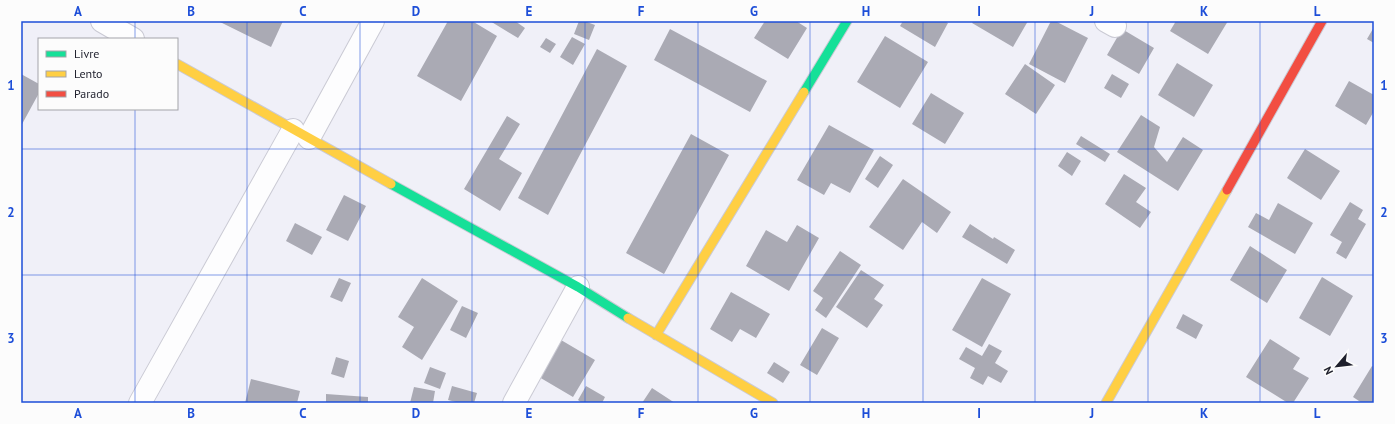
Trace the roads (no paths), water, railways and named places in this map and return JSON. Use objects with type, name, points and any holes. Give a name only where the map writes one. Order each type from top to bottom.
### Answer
[{"type":"street","points":[[102,21],[131,38]]},
{"type":"street","points":[[140,403],[301,134],[374,21]]},
{"type":"street","points":[[656,335],[847,21]]},
{"type":"street","points":[[1106,403],[1322,21]]},
{"type":"street","points":[[178,65],[578,287],[656,335],[773,403]]},
{"type":"street","points":[[514,403],[578,287]]}]
